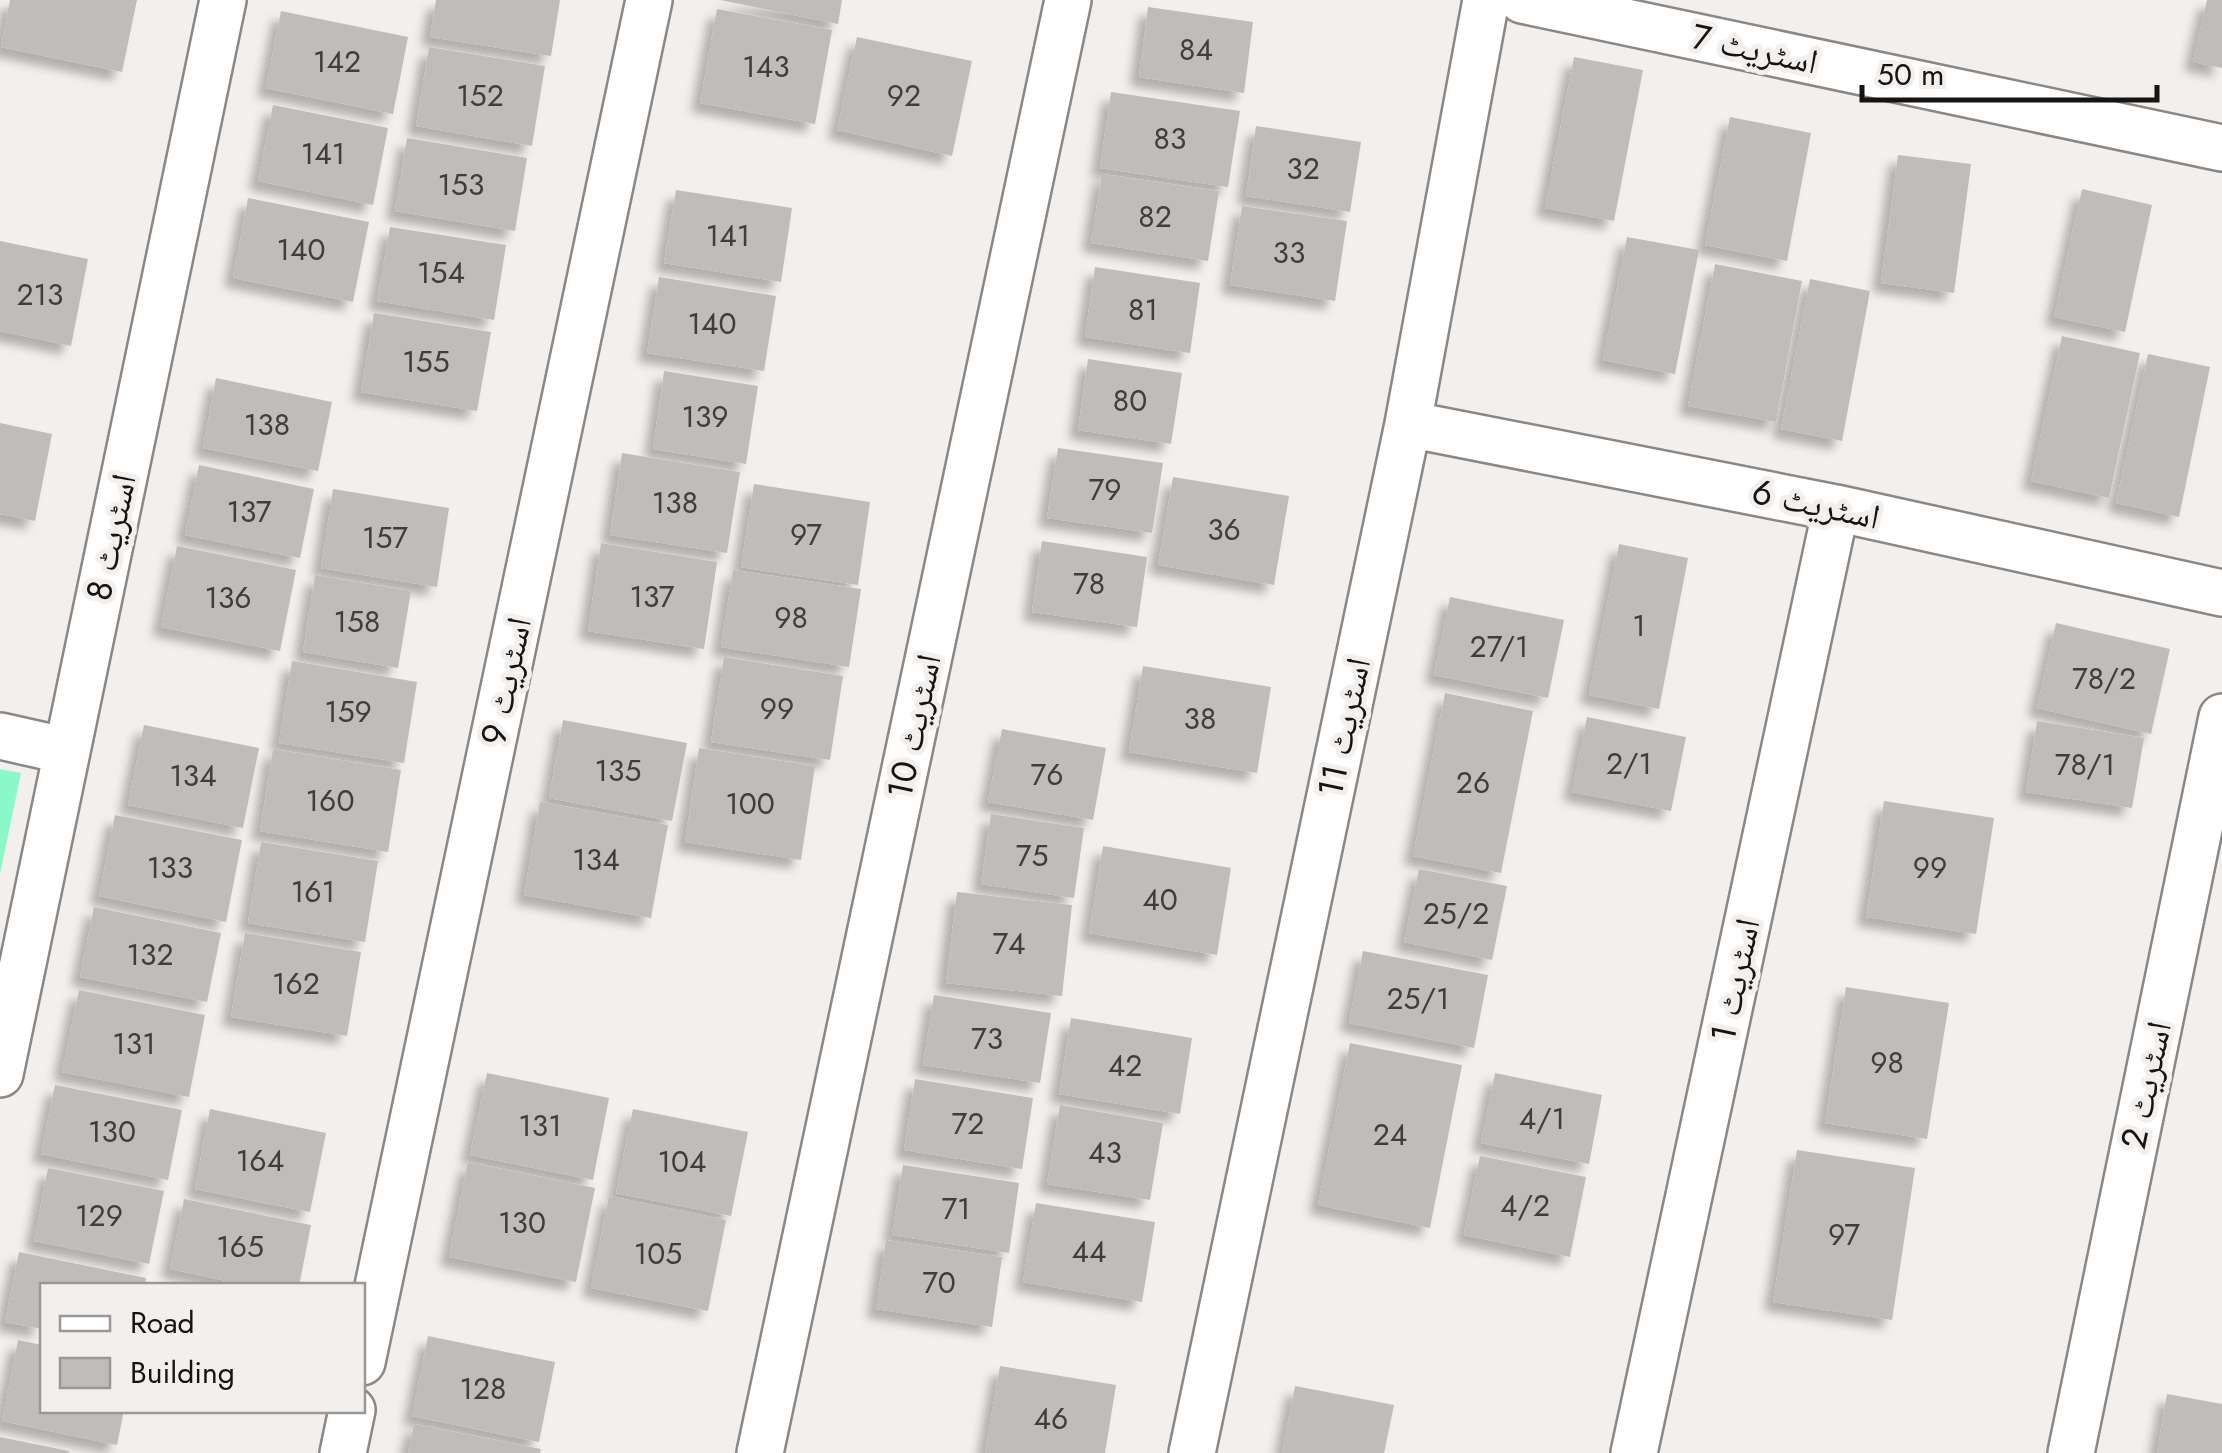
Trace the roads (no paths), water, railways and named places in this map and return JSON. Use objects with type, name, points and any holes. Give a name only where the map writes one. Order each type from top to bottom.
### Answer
[{"type":"street","name":"اسٹریٹ 8","points":[[0,1074],[223,0]]},
{"type":"street","name":"اسٹریٹ 9","points":[[365,1348],[649,0]]},
{"type":"street","name":"اسٹریٹ 10","points":[[760,1453],[1068,0]]},
{"type":"street","name":"اسٹریٹ 11","points":[[1192,1453],[1408,424],[1486,0]]},
{"type":"street","name":"اسٹریٹ 7","points":[[1522,0],[2222,148]]},
{"type":"street","name":"اسٹریٹ 6","points":[[1408,424],[1836,508],[2222,593]]},
{"type":"street","name":"اسٹریٹ 1","points":[[1634,1453],[1836,508]]},
{"type":"street","name":"اسٹریٹ 2","points":[[2070,1453],[2222,717]]},
{"type":"street","points":[[0,736],[67,750]]},
{"type":"street","points":[[343,1453],[351,1413]]}]
